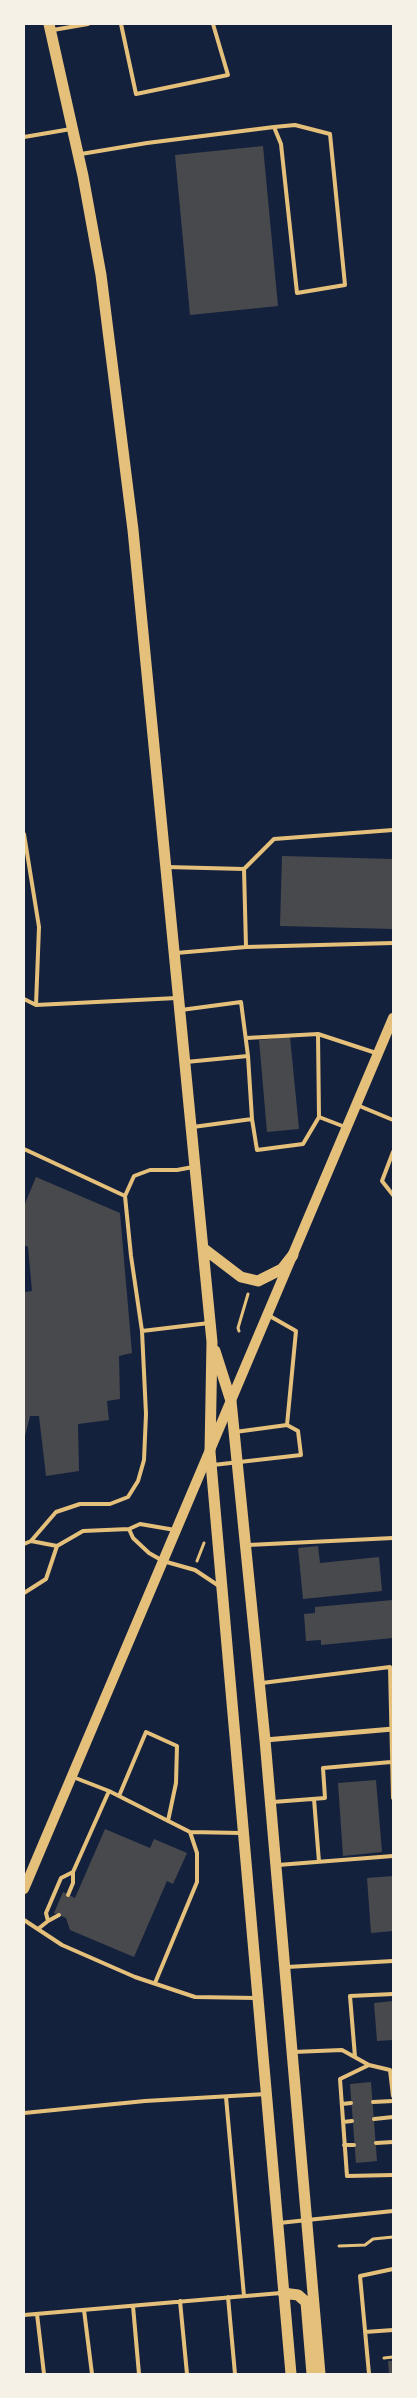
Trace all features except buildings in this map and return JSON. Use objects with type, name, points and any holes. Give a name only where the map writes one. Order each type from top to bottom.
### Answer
[{"type":"main road","points":[[50,27],[73,129],[101,275],[133,530],[193,1127],[212,1342],[210,1452],[291,2374]]},
{"type":"main road","points":[[24,1889],[393,1018]]},
{"type":"main road","points":[[203,1248],[241,1277],[258,1281],[282,1269],[293,1255]]},
{"type":"main road","points":[[212,1342],[231,1401],[235,1432],[260,1683],[320,2374]]},
{"type":"main road","points":[[283,2293],[298,2295],[306,2302],[312,2374]]},
{"type":"street","points":[[265,1740],[393,1729]]},
{"type":"lane","points":[[50,27],[88,24]]},
{"type":"lane","points":[[121,24],[136,94],[228,75],[214,24]]},
{"type":"lane","points":[[78,154],[147,143],[274,127],[296,125],[330,134],[345,285],[297,293],[281,144],[274,127]]},
{"type":"lane","points":[[24,138],[73,129]]},
{"type":"lane","points":[[246,947],[244,869],[274,839],[393,830]]},
{"type":"lane","points":[[24,834],[39,928],[36,1005]]},
{"type":"lane","points":[[167,867],[244,869]]},
{"type":"lane","points":[[175,953],[246,947],[393,943]]},
{"type":"lane","points":[[24,999],[36,1005],[180,998]]},
{"type":"lane","points":[[181,1010],[241,1002],[248,1056],[252,1119],[257,1150],[303,1144],[319,1117],[318,1034]]},
{"type":"lane","points":[[246,1038],[318,1034],[378,1054]]},
{"type":"lane","points":[[186,1062],[248,1056]]},
{"type":"lane","points":[[357,1105],[393,1120]]},
{"type":"lane","points":[[319,1117],[347,1127]]},
{"type":"lane","points":[[193,1127],[252,1119]]},
{"type":"lane","points":[[24,1149],[125,1196]]},
{"type":"lane","points":[[393,1152],[382,1181],[393,1195]]},
{"type":"lane","points":[[24,1544],[32,1541],[56,1512],[80,1504],[110,1504],[128,1497],[138,1481],[144,1460],[146,1414],[142,1331],[131,1256],[125,1196],[134,1176],[150,1170],[177,1170],[196,1166]]},
{"type":"lane","points":[[268,1315],[296,1331],[287,1426]]},
{"type":"lane","points":[[142,1331],[210,1323]]},
{"type":"lane","points":[[212,1466],[301,1456],[298,1431],[287,1426],[235,1432]]},
{"type":"lane","points":[[24,1593],[46,1579],[57,1546],[83,1530],[129,1529],[140,1524],[176,1530]]},
{"type":"lane","points":[[129,1529],[141,1546],[163,1561],[195,1570],[222,1588]]},
{"type":"lane","points":[[246,1545],[393,1538]]},
{"type":"lane","points":[[32,1541],[57,1546]]},
{"type":"lane","points":[[260,1683],[390,1667],[393,1729],[391,1762],[393,1798]]},
{"type":"lane","points":[[119,1796],[146,1732],[177,1746],[176,1783],[168,1821]]},
{"type":"lane","points":[[270,1802],[325,1798],[323,1768],[391,1762]]},
{"type":"lane","points":[[72,1777],[119,1796],[190,1832],[243,1833]]},
{"type":"lane","points":[[68,1895],[72,1884],[72,1872],[108,1791]]},
{"type":"lane","points":[[314,1799],[319,1862]]},
{"type":"lane","points":[[155,1983],[196,1882],[197,1853],[190,1832]]},
{"type":"lane","points":[[276,1866],[393,1856]]},
{"type":"lane","points":[[48,1921],[46,1914],[61,1878],[72,1872]]},
{"type":"lane","points":[[38,1930],[48,1921],[59,1915]]},
{"type":"lane","points":[[24,1920],[62,1945],[155,1983],[196,1997],[258,1998]]},
{"type":"lane","points":[[285,1967],[393,1960]]},
{"type":"lane","points":[[355,2057],[350,1996],[393,1994]]},
{"type":"lane","points":[[292,2052],[342,2050],[369,2064],[392,2070],[393,2096]]},
{"type":"lane","points":[[369,2064],[340,2079],[347,2176],[393,2175]]},
{"type":"lane","points":[[24,2113],[145,2101],[266,2094]]},
{"type":"lane","points":[[226,2097],[244,2296]]},
{"type":"lane","points":[[372,2102],[393,2101]]},
{"type":"lane","points":[[342,2104],[351,2103]]},
{"type":"lane","points":[[374,2119],[393,2117]]},
{"type":"lane","points":[[343,2122],[352,2121]]},
{"type":"lane","points":[[376,2143],[393,2142]]},
{"type":"lane","points":[[344,2145],[354,2145]]},
{"type":"lane","points":[[277,2223],[393,2211]]},
{"type":"lane","points":[[370,2374],[360,2276],[393,2269]]},
{"type":"lane","points":[[24,2315],[283,2293]]},
{"type":"lane","points":[[228,2298],[235,2374]]},
{"type":"lane","points":[[180,2302],[187,2374]]},
{"type":"lane","points":[[133,2306],[139,2374]]},
{"type":"lane","points":[[84,2310],[92,2374]]},
{"type":"lane","points":[[37,2314],[44,2374]]},
{"type":"lane","points":[[365,2332],[393,2330]]},
{"type":"path","points":[[238,1328],[248,1294]]},
{"type":"path","points":[[197,1561],[204,1543],[203,1535]]},
{"type":"path","points":[[340,2246],[365,2245],[374,2239],[393,2237]]},
{"type":"path","points":[[384,2358],[393,2357]]}]
